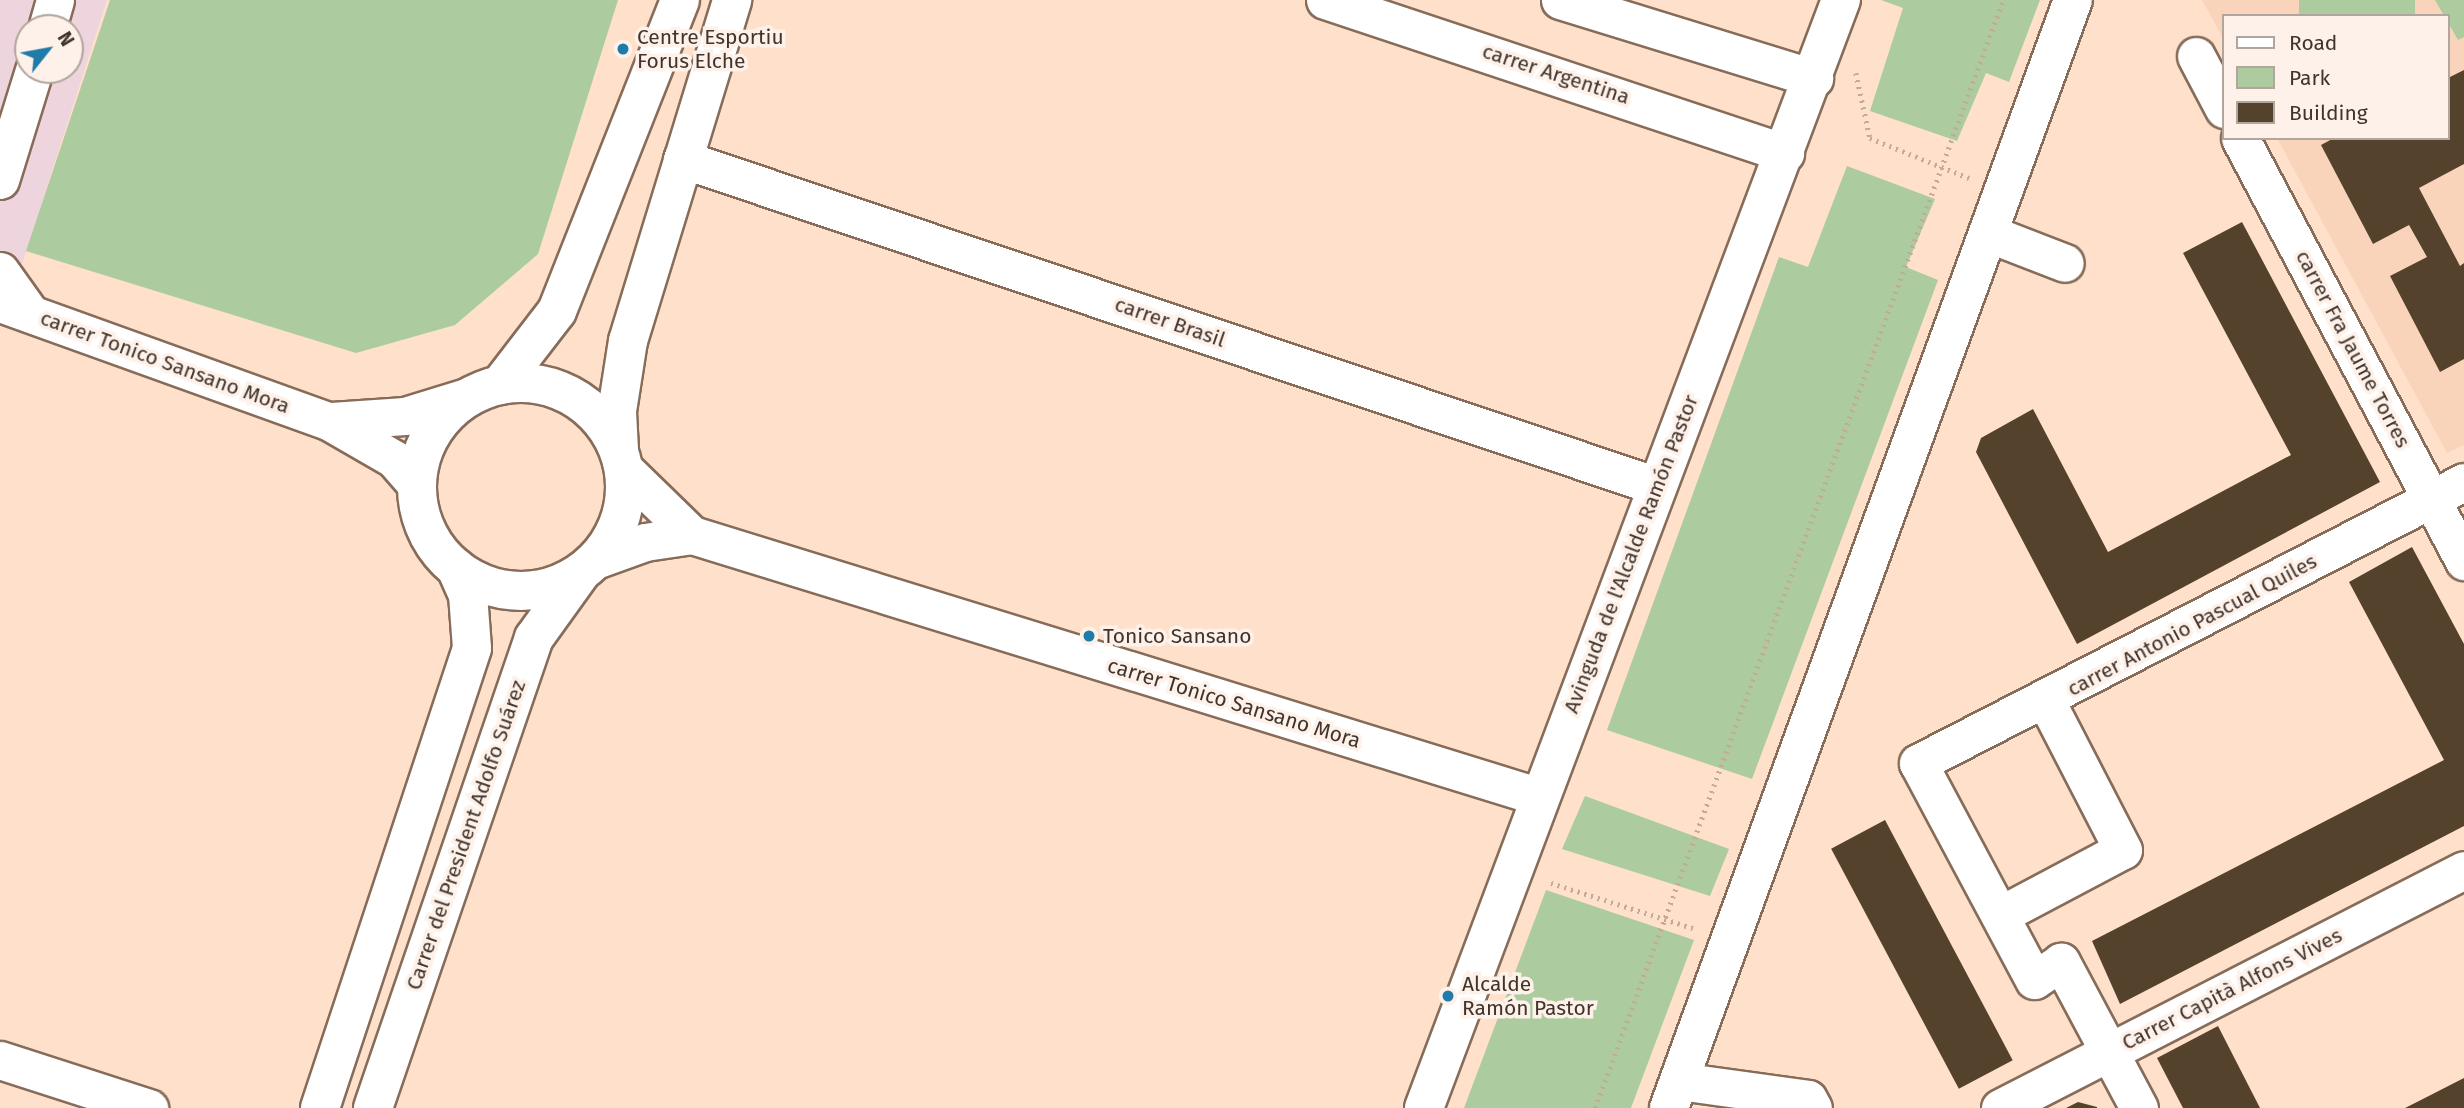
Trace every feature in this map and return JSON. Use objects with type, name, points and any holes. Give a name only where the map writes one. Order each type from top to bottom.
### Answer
[{"type":"main road","points":[[680,0],[557,312],[485,390],[428,437],[416,485],[428,537],[456,568],[479,583],[513,592],[548,589],[587,567],[621,519],[621,459],[617,411],[628,341],[732,0]]},
{"type":"main road","points":[[1674,1095],[2007,191],[2073,0]]},
{"type":"main road","name":"Avinguda de l'Alcalde Ramón Pastor","points":[[1424,1108],[1537,796],[1814,78],[1841,1]]},
{"type":"main road","points":[[485,390],[545,384],[576,397],[602,420],[621,459]]},
{"type":"main road","name":"Carrer del President Adolfo Suárez","points":[[373,1108],[534,639],[587,567]]},
{"type":"main road","points":[[320,1108],[472,648],[468,595],[456,568]]},
{"type":"street","name":"carrer Argentina","points":[[1325,0],[1785,153]]},
{"type":"street","points":[[1560,0],[1814,78]]},
{"type":"street","points":[[2196,56],[2222,105]]},
{"type":"street","points":[[0,180],[7,131],[28,84]]},
{"type":"street","name":"carrer Fra Jaume Torres","points":[[2241,140],[2464,561]]},
{"type":"street","name":"carrer Brasil","points":[[682,159],[1657,486]]},
{"type":"street","points":[[1990,234],[2065,262]]},
{"type":"street","points":[[0,271],[15,308]]},
{"type":"street","name":"carrer Tonico Sansano Mora","points":[[15,308],[330,422],[394,459],[416,485]]},
{"type":"street","name":"carrer Tonico Sansano Mora","points":[[330,422],[405,416],[485,390]]},
{"type":"street","name":"carrer Tonico Sansano Mora","points":[[621,459],[638,489],[692,535],[1537,796]]},
{"type":"street","name":"carrer Antonio Pascual Quiles","points":[[2000,915],[1918,763],[2046,701],[2464,482]]},
{"type":"street","name":"carrer Tonico Sansano Mora","points":[[587,567],[645,542],[692,535]]},
{"type":"street","points":[[2046,701],[2123,850],[2000,915],[2034,980],[2061,962],[2139,1108]]},
{"type":"street","name":"Carrer Capità Alfons Vives","points":[[2000,1108],[2464,870]]},
{"type":"street","points":[[0,1060],[149,1108]]},
{"type":"street","points":[[1674,1095],[1808,1100],[1813,1108]]},
{"type":"path","points":[[1595,1108],[2003,0]]},
{"type":"path","points":[[1841,1],[1870,138],[1941,169],[2007,191]]},
{"type":"path","points":[[1510,869],[1700,930]]},
{"type":"shaded area","points":[[0,0],[107,0],[84,72],[84,14],[14,14],[14,84],[80,84],[18,277],[0,271]]},
{"type":"shaded area","points":[[2202,0],[2464,0],[2464,445],[2447,453],[2278,140],[2450,140],[2450,14],[2222,14],[2222,36]]},
{"type":"green space","points":[[110,0],[618,0],[538,254],[455,325],[356,353],[26,251]]},
{"type":"green space","points":[[1881,0],[2040,0],[2009,82],[1986,73],[1957,141],[1870,111],[1903,8]]},
{"type":"green space","points":[[2299,0],[2415,0],[2415,14],[2299,14]]},
{"type":"green space","points":[[2435,0],[2464,0],[2464,37],[2458,40],[2450,26],[2450,14],[2443,14]]},
{"type":"green space","points":[[1847,166],[1935,199],[1906,267],[1938,280],[1752,779],[1607,730],[1779,257],[1808,267]]},
{"type":"green space","points":[[1585,796],[1729,849],[1710,896],[1562,849]]},
{"type":"green space","points":[[1546,890],[1694,940],[1631,1108],[1464,1108]]},
{"type":"building","points":[[2464,70],[2464,164],[2419,188],[2460,266],[2464,263],[2464,359],[2440,372],[2390,276],[2427,257],[2409,225],[2373,244],[2321,145],[2330,140],[2450,140],[2450,77]]},
{"type":"building","points":[[2242,222],[2380,482],[2077,644],[1976,452],[1981,438],[2033,409],[2108,552],[2291,455],[2183,253]]},
{"type":"building","points":[[2412,547],[2464,644],[2464,826],[2120,1004],[2092,941],[2444,760],[2349,582]]},
{"type":"building","points":[[1885,820],[2013,1060],[1959,1089],[1831,849]]},
{"type":"building","points":[[2218,1026],[2260,1108],[2183,1108],[2157,1058]]},
{"type":"building","points":[[2464,1078],[2464,1108],[2405,1108],[2415,1103]]},
{"type":"building","points":[[2078,1102],[2097,1107],[2097,1108],[2066,1108]]},
{"type":"place","name":"Centre Esportiu Forus Elche","points":[[623,49]]},
{"type":"place","name":"Tonico Sansano","points":[[1089,636]]},
{"type":"place","name":"Alcalde Ramón Pastor","points":[[1448,996]]}]
